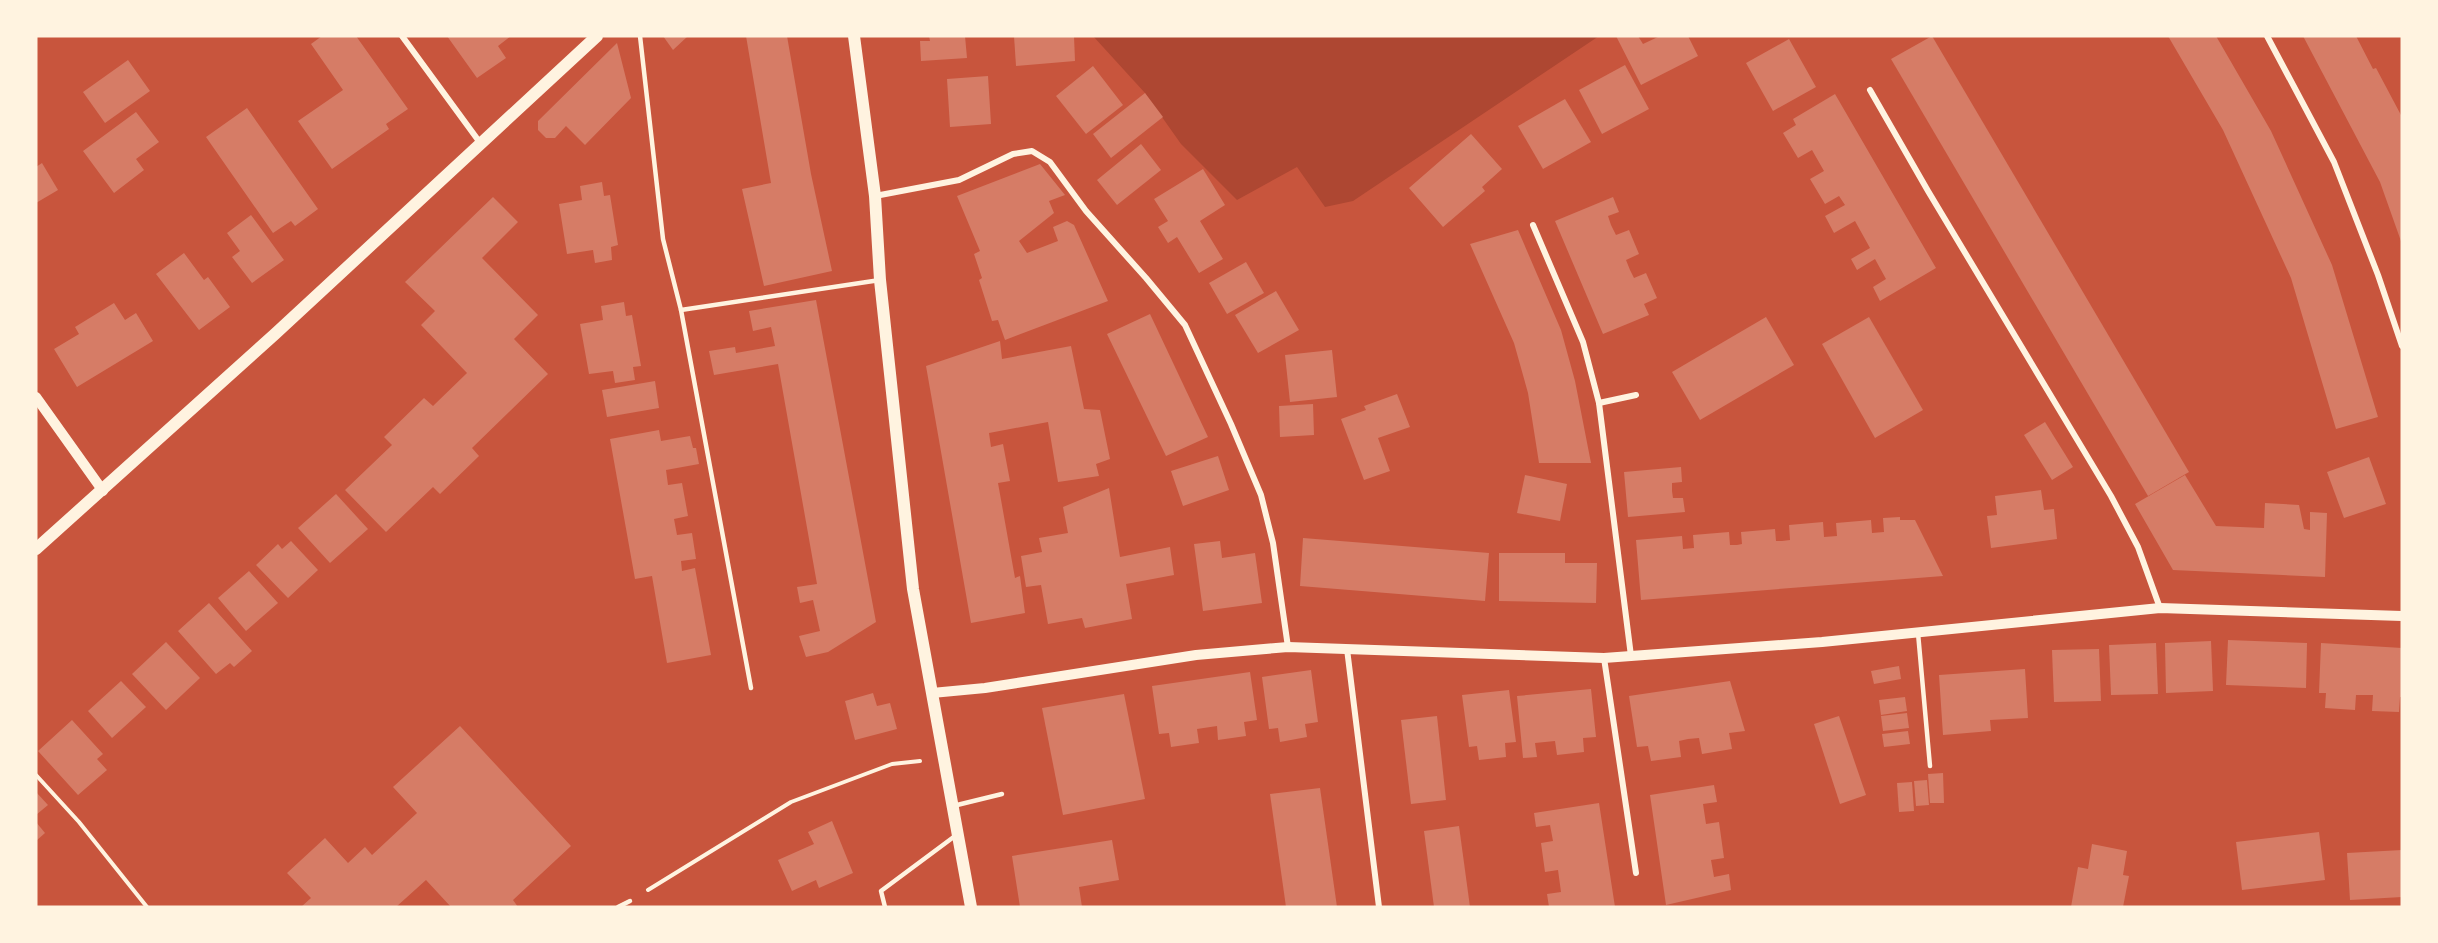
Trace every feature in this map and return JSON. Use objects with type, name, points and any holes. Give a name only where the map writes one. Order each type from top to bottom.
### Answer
[{"type":"main road","points":[[36,549],[103,491],[597,36]]},
{"type":"main road","points":[[854,36],[875,195],[880,280],[913,589],[971,907]]},
{"type":"street","points":[[402,36],[481,144]]},
{"type":"street","points":[[2267,36],[2334,162],[2378,275],[2402,346]]},
{"type":"street","points":[[1870,90],[2111,496],[2138,547],[2160,608]]},
{"type":"street","points":[[875,195],[959,180],[1013,154],[1032,152],[1050,162],[1086,211],[1185,325],[1232,424],[1261,495],[1273,543],[1288,647]]},
{"type":"street","points":[[1533,225],[1583,342],[1599,403],[1631,656]]},
{"type":"street","points":[[1599,403],[1636,395]]},
{"type":"street","points":[[36,397],[103,491]]},
{"type":"street","points":[[932,693],[1196,655],[1288,647],[1604,658],[1918,633],[2160,608],[2402,616]]},
{"type":"street","points":[[1347,648],[1379,907]]},
{"type":"street","points":[[1604,658],[1636,873]]},
{"type":"lane","points":[[640,36],[663,239],[681,310],[752,688]]},
{"type":"lane","points":[[681,310],[880,280]]},
{"type":"lane","points":[[1918,633],[1930,766]]},
{"type":"lane","points":[[953,806],[1002,794]]},
{"type":"lane","points":[[885,907],[881,891],[958,834]]},
{"type":"lane","points":[[618,907],[630,901]]},
{"type":"path","points":[[630,901],[791,802],[892,764],[945,758]]},
{"type":"path","points":[[36,775],[79,822],[147,907]]},
{"type":"shaded area","points":[[1093,36],[1599,36],[1353,201],[1325,207],[1297,167],[1237,200],[1181,144],[1145,93]]},
{"type":"building","points":[[322,36],[356,36],[408,109],[386,124],[389,129],[332,169],[298,121],[343,90],[311,44]]},
{"type":"building","points":[[447,36],[511,36],[498,46],[506,58],[477,78]]},
{"type":"building","points":[[663,36],[688,36],[673,50]]},
{"type":"building","points":[[746,36],[787,36],[811,174],[832,271],[764,286],[742,189],[771,183]]},
{"type":"building","points":[[929,36],[965,36],[967,58],[921,61],[920,41],[930,41]]},
{"type":"building","points":[[1014,36],[1074,36],[1075,61],[1016,66]]},
{"type":"building","points":[[1616,36],[1638,36],[1643,44],[1660,36],[1688,36],[1698,56],[1641,85]]},
{"type":"building","points":[[1932,36],[2189,472],[2148,496],[1891,59]]},
{"type":"building","points":[[2168,36],[2216,36],[2271,131],[2332,265],[2378,417],[2336,429],[2291,278],[2223,130]]},
{"type":"building","points":[[2303,36],[2356,36],[2402,117],[2402,244],[2380,182]]},
{"type":"building","points":[[1789,39],[1816,87],[1773,111],[1746,63]]},
{"type":"building","points":[[617,43],[631,98],[585,145],[566,126],[555,138],[546,138],[538,130],[538,121]]},
{"type":"building","points":[[128,60],[150,91],[105,123],[83,92]]},
{"type":"building","points":[[1625,65],[1649,109],[1602,134],[1579,90]]},
{"type":"building","points":[[1093,66],[1123,105],[1086,134],[1056,96]]},
{"type":"building","points":[[988,76],[991,124],[950,127],[947,79]]},
{"type":"building","points":[[1145,93],[1163,117],[1111,158],[1093,134]]},
{"type":"building","points":[[1835,94],[1936,268],[1880,301],[1873,287],[1886,279],[1875,259],[1857,270],[1851,259],[1870,248],[1855,221],[1834,233],[1825,216],[1845,205],[1839,196],[1825,204],[1810,179],[1824,171],[1812,150],[1798,158],[1783,133],[1796,125],[1793,119]]},
{"type":"building","points":[[1565,99],[1591,142],[1543,169],[1518,126]]},
{"type":"building","points":[[247,108],[318,209],[295,226],[291,221],[273,233],[206,137]]},
{"type":"building","points":[[136,112],[159,142],[136,159],[144,170],[114,193],[83,151]]},
{"type":"building","points":[[1471,134],[1502,169],[1482,187],[1485,191],[1443,227],[1409,188]]},
{"type":"building","points":[[1141,144],[1161,170],[1117,205],[1097,180]]},
{"type":"building","points":[[42,163],[58,190],[36,203],[36,167]]},
{"type":"building","points":[[1040,164],[1065,195],[1049,201],[1054,213],[1019,241],[1027,253],[1058,241],[1053,227],[1067,221],[1074,225],[1108,301],[1005,340],[998,320],[992,321],[979,280],[982,278],[974,254],[980,251],[957,196]]},
{"type":"building","points":[[1203,169],[1225,205],[1200,221],[1223,259],[1199,273],[1177,237],[1168,243],[1158,227],[1168,221],[1154,199]]},
{"type":"building","points":[[602,182],[604,196],[610,195],[618,245],[611,247],[612,260],[595,263],[593,250],[567,254],[559,204],[582,200],[580,186]]},
{"type":"building","points":[[493,197],[518,222],[482,258],[538,315],[514,339],[548,374],[472,448],[479,456],[440,494],[433,487],[386,532],[345,490],[392,445],[384,437],[424,398],[433,406],[467,373],[421,325],[435,311],[405,282]]},
{"type":"building","points":[[1613,197],[1619,212],[1608,216],[1611,225],[1616,235],[1629,230],[1639,254],[1626,260],[1630,270],[1634,278],[1646,273],[1657,298],[1644,304],[1649,315],[1603,334],[1555,221]]},
{"type":"building","points":[[251,215],[284,260],[252,283],[232,257],[240,251],[227,233]]},
{"type":"building","points":[[1518,230],[1561,330],[1575,381],[1591,463],[1539,463],[1528,393],[1514,343],[1470,244]]},
{"type":"building","points":[[184,253],[204,280],[208,277],[230,307],[199,330],[156,274]]},
{"type":"building","points":[[1246,262],[1264,293],[1227,314],[1209,283]]},
{"type":"building","points":[[1276,291],[1299,330],[1258,353],[1235,315]]},
{"type":"building","points":[[816,300],[876,622],[828,652],[806,657],[799,636],[820,631],[813,600],[800,603],[797,587],[817,584],[778,364],[714,375],[709,351],[735,347],[736,353],[775,346],[771,327],[753,331],[749,311]]},
{"type":"building","points":[[624,302],[626,316],[632,315],[641,366],[633,367],[635,380],[615,383],[613,371],[589,374],[580,324],[603,320],[601,306]]},
{"type":"building","points":[[114,303],[125,320],[136,313],[153,341],[77,387],[54,349],[79,334],[75,327]]},
{"type":"building","points":[[1150,314],[1208,437],[1166,456],[1107,334]]},
{"type":"building","points":[[1766,317],[1794,365],[1700,420],[1672,372]]},
{"type":"building","points":[[1869,317],[1923,410],[1875,438],[1822,344]]},
{"type":"building","points":[[1000,341],[1002,359],[1071,346],[1084,409],[1100,410],[1110,459],[1096,464],[1099,476],[1058,482],[1048,422],[989,433],[991,447],[1003,444],[1010,481],[998,483],[1015,578],[1020,576],[1025,613],[971,623],[926,366]]},
{"type":"building","points":[[1332,350],[1337,397],[1290,402],[1285,355]]},
{"type":"building","points":[[655,381],[659,408],[607,417],[602,390]]},
{"type":"building","points":[[1397,394],[1410,427],[1378,438],[1390,471],[1364,480],[1341,419],[1366,410],[1364,406]]},
{"type":"building","points":[[1313,404],[1314,435],[1280,437],[1279,406]]},
{"type":"building","points":[[2045,422],[2073,467],[2052,480],[2024,435]]},
{"type":"building","points":[[659,430],[661,441],[690,436],[693,448],[696,448],[699,464],[666,470],[668,485],[682,483],[688,516],[674,519],[677,535],[692,533],[696,559],[681,561],[682,571],[695,568],[711,655],[667,663],[652,576],[635,579],[610,439]]},
{"type":"building","points":[[1218,456],[1229,490],[1183,506],[1171,471]]},
{"type":"building","points":[[2369,457],[2386,504],[2344,518],[2327,472]]},
{"type":"building","points":[[1681,467],[1682,482],[1672,483],[1672,491],[1673,498],[1683,498],[1685,512],[1628,517],[1624,472]]},
{"type":"building","points":[[1525,475],[1567,484],[1560,521],[1517,513]]},
{"type":"building","points":[[2185,475],[2216,526],[2264,528],[2265,503],[2299,505],[2304,529],[2310,530],[2310,512],[2327,513],[2325,577],[2173,570],[2135,504]]},
{"type":"building","points":[[1109,488],[1120,557],[1170,547],[1174,575],[1126,584],[1132,619],[1085,628],[1082,618],[1048,624],[1041,585],[1026,587],[1021,556],[1042,552],[1039,538],[1068,533],[1063,507]]},
{"type":"building","points":[[2041,490],[2044,510],[2054,509],[2057,539],[1991,548],[1987,516],[1997,515],[1995,496]]},
{"type":"building","points":[[336,494],[368,529],[330,563],[298,528]]},
{"type":"building","points":[[1900,517],[1900,520],[1915,520],[1943,576],[1641,600],[1636,540],[1682,536],[1683,549],[1694,548],[1693,535],[1729,532],[1730,545],[1737,545],[1742,544],[1741,532],[1775,529],[1776,541],[1782,541],[1790,540],[1789,525],[1823,522],[1824,537],[1837,536],[1836,523],[1871,520],[1872,533],[1884,532],[1883,518]]},
{"type":"building","points":[[1303,538],[1489,553],[1485,601],[1300,586]]},
{"type":"building","points":[[291,541],[318,570],[288,598],[256,565],[278,544],[282,549]]},
{"type":"building","points":[[1220,541],[1222,558],[1255,553],[1262,603],[1203,611],[1194,544]]},
{"type":"building","points":[[1499,553],[1565,553],[1565,563],[1597,563],[1596,603],[1499,601]]},
{"type":"building","points":[[249,571],[278,603],[246,631],[218,598]]},
{"type":"building","points":[[209,603],[252,651],[234,667],[230,663],[216,674],[178,631]]},
{"type":"building","points":[[2228,640],[2307,643],[2306,688],[2226,685]]},
{"type":"building","points":[[2211,641],[2213,691],[2166,693],[2165,643]]},
{"type":"building","points":[[166,642],[200,678],[166,710],[132,674]]},
{"type":"building","points":[[2156,643],[2158,694],[2111,695],[2109,645]]},
{"type":"building","points":[[2321,643],[2402,648],[2402,697],[2400,697],[2399,712],[2372,711],[2373,695],[2356,695],[2355,710],[2325,708],[2326,693],[2319,693]]},
{"type":"building","points":[[2099,649],[2101,701],[2054,702],[2052,650]]},
{"type":"building","points":[[1899,666],[1901,679],[1874,684],[1871,671]]},
{"type":"building","points":[[2025,669],[2028,718],[1990,720],[1991,731],[1943,735],[1939,675]]},
{"type":"building","points":[[1311,670],[1318,722],[1305,724],[1307,737],[1280,742],[1278,728],[1269,729],[1262,677]]},
{"type":"building","points":[[1250,672],[1257,720],[1244,722],[1246,736],[1218,740],[1217,726],[1197,729],[1199,743],[1171,747],[1169,733],[1159,734],[1152,686]]},
{"type":"building","points":[[121,681],[146,707],[112,738],[88,711]]},
{"type":"building","points":[[1730,681],[1745,731],[1729,733],[1732,749],[1702,754],[1699,738],[1688,739],[1679,741],[1681,757],[1651,761],[1648,746],[1637,747],[1629,696]]},
{"type":"building","points":[[1591,689],[1596,737],[1583,738],[1584,752],[1557,755],[1555,741],[1535,743],[1537,757],[1523,758],[1517,696]]},
{"type":"building","points":[[1509,690],[1516,742],[1505,743],[1506,757],[1479,760],[1477,746],[1469,747],[1462,695]]},
{"type":"building","points":[[873,693],[877,706],[890,703],[897,729],[855,740],[845,701]]},
{"type":"building","points":[[1124,694],[1145,799],[1063,815],[1042,708]]},
{"type":"building","points":[[1905,697],[1907,711],[1881,715],[1879,700]]},
{"type":"building","points":[[1907,713],[1909,728],[1883,731],[1881,716]]},
{"type":"building","points":[[1437,716],[1446,800],[1411,804],[1401,720]]},
{"type":"building","points":[[1839,716],[1866,795],[1840,804],[1814,724]]},
{"type":"building","points":[[72,720],[103,754],[97,759],[107,770],[78,795],[38,751]]},
{"type":"building","points":[[460,726],[571,846],[513,900],[518,907],[451,907],[426,880],[396,907],[301,907],[311,898],[287,873],[325,838],[348,863],[365,847],[372,855],[417,813],[393,787]]},
{"type":"building","points":[[1908,731],[1910,744],[1884,747],[1882,734]]},
{"type":"building","points":[[1943,773],[1944,803],[1930,803],[1928,774]]},
{"type":"building","points":[[1927,780],[1929,805],[1916,806],[1914,781]]},
{"type":"building","points":[[1912,782],[1914,811],[1899,812],[1897,783]]},
{"type":"building","points":[[1714,785],[1717,802],[1703,804],[1706,824],[1719,822],[1724,858],[1711,860],[1714,877],[1729,874],[1731,890],[1666,905],[1650,795]]},
{"type":"building","points":[[1320,788],[1337,907],[1286,907],[1270,794]]},
{"type":"building","points":[[36,792],[48,805],[36,815]]},
{"type":"building","points":[[1599,803],[1615,907],[1549,907],[1547,894],[1561,892],[1558,870],[1545,872],[1541,843],[1553,841],[1550,825],[1536,827],[1534,813]]},
{"type":"building","points":[[832,821],[853,873],[819,888],[816,880],[792,891],[778,860],[814,844],[808,832]]},
{"type":"building","points":[[36,822],[45,833],[36,841]]},
{"type":"building","points":[[1459,826],[1470,907],[1434,907],[1424,831]]},
{"type":"building","points":[[2319,832],[2325,880],[2242,890],[2236,842]]},
{"type":"building","points":[[1112,840],[1119,880],[1079,887],[1082,907],[1020,907],[1012,856]]},
{"type":"building","points":[[2092,844],[2127,851],[2123,875],[2129,876],[2123,907],[2071,907],[2078,867],[2088,869]]},
{"type":"building","points":[[2402,850],[2402,897],[2350,900],[2347,853]]}]
